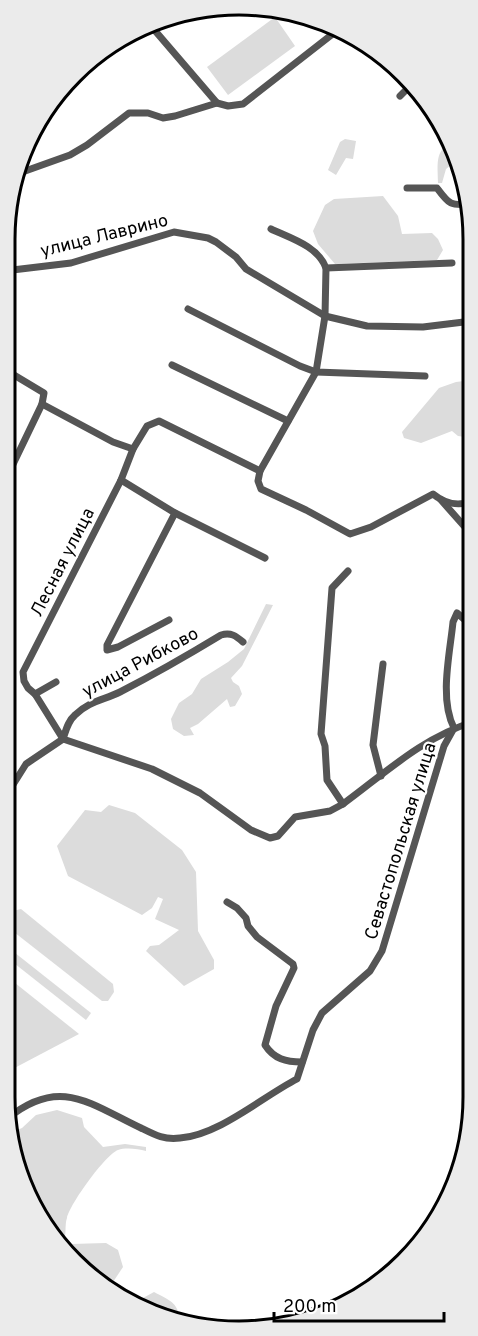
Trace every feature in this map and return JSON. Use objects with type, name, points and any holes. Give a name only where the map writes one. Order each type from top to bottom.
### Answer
[{"type":"street","points":[[155,31],[216,104]]},
{"type":"street","points":[[26,172],[87,146],[129,113],[148,113],[163,118],[216,104],[228,106],[243,104],[331,35]]},
{"type":"street","points":[[400,96],[406,90]]},
{"type":"street","points":[[407,188],[437,188],[449,203],[460,205]]},
{"type":"street","points":[[271,229],[310,248],[323,260],[326,268],[325,316],[316,372],[260,471],[258,481],[261,489],[350,534],[371,527],[433,494],[463,526]]},
{"type":"street","name":"улица Лаврино","points":[[15,270],[71,262],[102,255],[168,232],[180,232],[216,242],[236,257],[246,269],[325,316],[367,326],[423,327],[463,322]]},
{"type":"street","points":[[326,268],[452,263]]},
{"type":"street","points":[[188,309],[316,372],[425,376]]},
{"type":"street","points":[[172,365],[288,422]]},
{"type":"street","points":[[15,376],[44,393],[42,404],[15,460]]},
{"type":"street","points":[[42,404],[113,442],[133,449]]},
{"type":"street","name":"Лесная улица","points":[[63,740],[35,694],[24,681],[23,672],[121,480],[133,449],[147,426],[159,421],[260,471]]},
{"type":"street","points":[[121,480],[175,513],[265,558]]},
{"type":"street","points":[[441,500],[463,505]]},
{"type":"street","points":[[169,620],[118,647],[107,650],[107,645],[175,513]]},
{"type":"street","points":[[344,804],[327,780],[325,746],[321,734],[332,588],[348,571]]},
{"type":"street","points":[[454,728],[446,698],[453,622],[457,613],[463,618]]},
{"type":"street","name":"улица Рибково","points":[[63,740],[74,715],[94,701],[114,696],[221,635],[233,634],[243,642]]},
{"type":"street","points":[[381,776],[373,745],[383,664]]},
{"type":"street","points":[[35,694],[56,682]]},
{"type":"street","points":[[15,782],[26,764],[63,740],[152,769],[200,793],[250,830],[270,838],[278,836],[296,817],[330,811],[344,804],[426,742],[463,725]]},
{"type":"street","name":"Севастопольская улица","points":[[15,1113],[42,1098],[67,1095],[84,1100],[163,1139],[182,1138],[204,1133],[297,1079],[313,1030],[322,1013],[370,971],[382,951],[444,747],[454,728]]},
{"type":"street","points":[[227,902],[237,908],[246,918],[248,926],[257,937],[293,964],[294,968],[276,1006],[265,1045],[281,1060],[302,1062]]},
{"type":"shaded area","points":[[274,18],[295,46],[228,95],[207,67]]},
{"type":"shaded area","points":[[345,139],[356,141],[353,159],[346,158],[336,175],[328,170],[340,142]]},
{"type":"shaded area","points":[[443,148],[450,165],[446,169],[442,183],[438,183],[438,159]]},
{"type":"shaded area","points":[[383,196],[398,216],[402,234],[432,233],[438,239],[443,250],[437,260],[335,264],[318,244],[313,231],[325,205],[334,199]]},
{"type":"shaded area","points":[[463,381],[463,437],[452,431],[421,443],[404,438],[402,432],[439,388]]},
{"type":"shaded area","points":[[266,604],[273,605],[242,666],[231,678],[239,686],[242,694],[235,706],[230,707],[227,699],[190,728],[194,735],[184,736],[173,729],[171,719],[179,703],[192,694],[201,679],[244,649]]},
{"type":"shaded area","points":[[109,805],[135,813],[182,850],[196,872],[198,931],[214,960],[214,969],[184,986],[146,951],[150,946],[159,945],[179,930],[155,919],[163,899],[158,897],[152,908],[142,915],[68,876],[57,846],[85,810],[101,812]]},
{"type":"shaded area","points":[[21,909],[113,984],[114,992],[108,1001],[102,1001],[15,933],[15,910]]},
{"type":"shaded area","points":[[15,953],[91,1013],[86,1020],[15,964]]},
{"type":"shaded area","points":[[15,983],[79,1034],[15,1068]]},
{"type":"shaded area","points":[[57,1110],[82,1118],[84,1127],[103,1147],[125,1144],[146,1147],[146,1151],[125,1149],[112,1154],[81,1192],[66,1220],[65,1237],[71,1244],[106,1243],[118,1250],[123,1267],[113,1282],[91,1265],[71,1245],[61,1233],[38,1196],[27,1169],[18,1130],[36,1115]]},
{"type":"shaded area","points":[[154,1292],[175,1305],[178,1312],[153,1304],[142,1299]]}]
